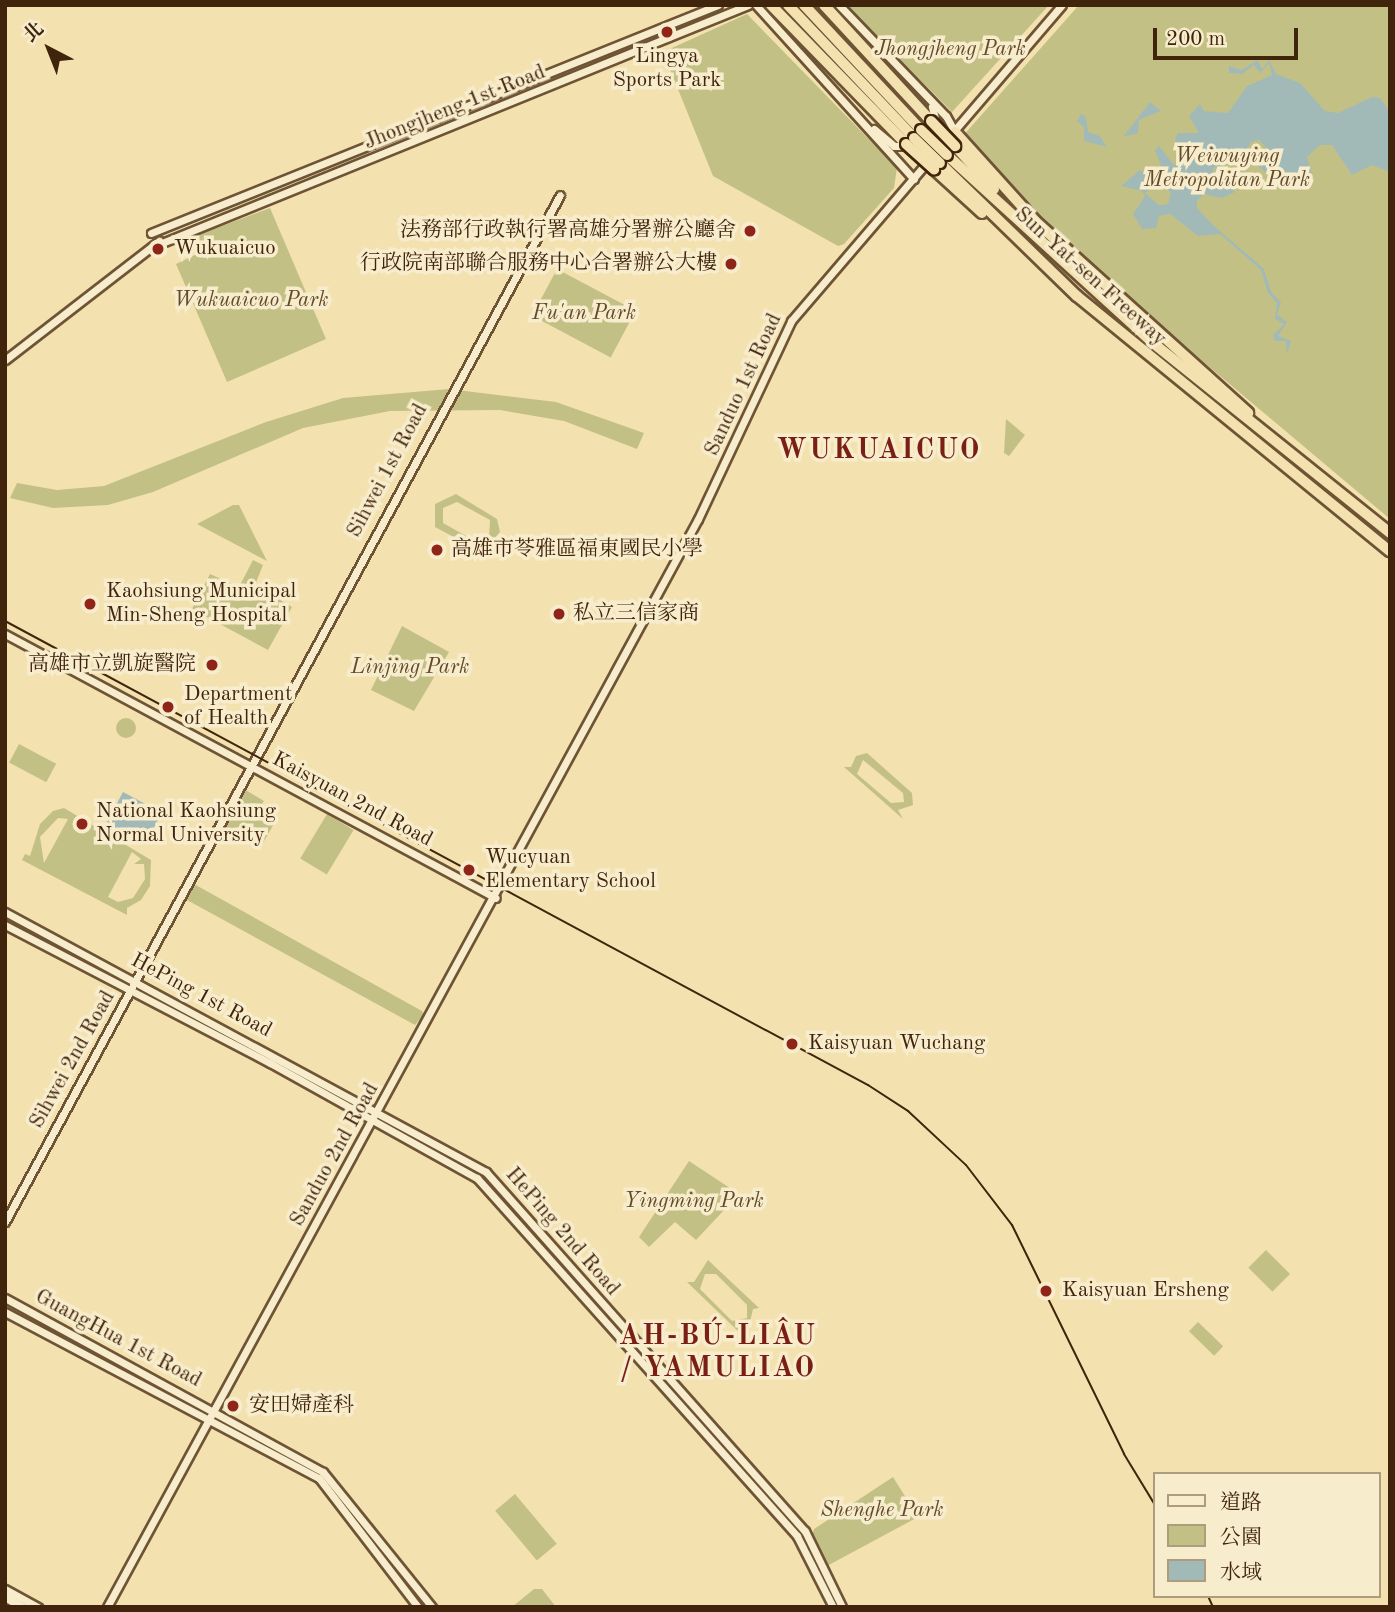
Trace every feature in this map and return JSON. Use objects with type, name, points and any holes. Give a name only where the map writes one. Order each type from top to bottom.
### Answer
[{"type":"highway","points":[[771,5],[914,137]]},
{"type":"highway","name":"Sun Yat-sen Freeway","points":[[804,5],[914,137]]},
{"type":"highway","points":[[824,5],[1012,208],[1153,342]]},
{"type":"highway","name":"Sun Yat-sen Freeway","points":[[789,6],[914,137],[1077,296],[1386,549]]},
{"type":"highway","points":[[955,132],[1035,221],[1313,473]]},
{"type":"highway","name":"Sun Yat-sen Freeway","points":[[940,162],[1153,342],[1390,533]]},
{"type":"main road","points":[[5,1597],[22,1607]]},
{"type":"street","name":"Jhongjheng 1st Road","points":[[151,233],[718,5]]},
{"type":"street","name":"Jhongjheng 1st Road","points":[[157,245],[748,5]]},
{"type":"street","points":[[755,5],[914,179]]},
{"type":"street","points":[[839,5],[937,112],[936,122],[915,145],[903,149],[841,97]]},
{"type":"street","name":"Sanduo 1st Road","points":[[589,718],[727,466],[792,321],[1062,5]]},
{"type":"street","points":[[918,90],[946,116],[955,132]]},
{"type":"street","name":"Sihwei 1st Road","points":[[253,766],[416,454],[560,195]]},
{"type":"street","name":"Jhongjheng 1st Road","points":[[5,355],[170,226]]},
{"type":"street","name":"Jhongjheng 1st Road","points":[[5,360],[156,242],[174,238]]},
{"type":"street","name":"Kaisyuan 2nd Road","points":[[5,635],[496,898]]},
{"type":"street","name":"Sanduo 2nd Road","points":[[107,1607],[380,1112],[496,898],[589,718]]},
{"type":"street","name":"Sihwei 2nd Road","points":[[5,1222],[136,981],[160,930],[253,766]]},
{"type":"street","name":"HePing 1st Road","points":[[5,912],[380,1112]]},
{"type":"street","name":"HePing 1st Road","points":[[5,925],[375,1120]]},
{"type":"street","name":"HePing 2nd Road","points":[[380,1112],[486,1172],[805,1531],[837,1605]]},
{"type":"street","name":"HePing 2nd Road","points":[[375,1120],[477,1178],[797,1536],[837,1605]]},
{"type":"street","name":"GuangHua 1st Road","points":[[5,1298],[212,1415]]},
{"type":"street","name":"GuangHua 1st Road","points":[[5,1312],[212,1415]]},
{"type":"street","points":[[212,1415],[319,1478],[418,1607]]},
{"type":"street","points":[[212,1415],[323,1472],[432,1607]]},
{"type":"street","points":[[5,1589],[38,1607]]},
{"type":"green space","name":"Jhongjheng Park","points":[[846,5],[1049,5],[952,112]]},
{"type":"green space","name":"Weiwuying Metropolitan Park","points":[[1079,5],[1390,5],[1390,519],[1082,260],[961,138]]},
{"type":"green space","points":[[747,14],[897,168],[894,188],[844,244],[838,246],[713,176],[663,52]]},
{"type":"green space","name":"Wukuaicuo Park","points":[[270,208],[326,339],[227,382],[176,264],[201,252],[195,236]]},
{"type":"green space","name":"Fu'an Park","points":[[557,269],[636,311],[611,358],[532,316]]},
{"type":"green space","points":[[449,389],[556,402],[644,433],[637,449],[564,421],[500,410],[390,411],[303,428],[153,492],[108,505],[53,508],[10,498],[17,483],[57,490],[104,486],[266,422],[343,398]]},
{"type":"green space","points":[[1006,419],[1025,435],[1009,456],[1004,453]]},
{"type":"green space","points":[[456,494],[497,519],[500,532],[489,544],[478,550],[435,527],[435,504]],"holes":[[[457,502],[490,520],[489,539],[477,542],[443,523],[443,508]]]},
{"type":"green space","points":[[233,505],[239,505],[267,561],[197,524]]},
{"type":"green space","points":[[253,560],[263,565],[255,585],[292,607],[268,650],[192,609],[210,574],[239,587]]},
{"type":"green space","name":"Linjing Park","points":[[402,626],[449,652],[414,711],[371,690]]},
{"type":"green space","points":[[126,718],[133,721],[136,728],[133,735],[126,738],[119,735],[116,728],[119,721]]},
{"type":"green space","points":[[19,744],[56,764],[46,782],[9,763]]},
{"type":"green space","points":[[867,753],[912,793],[913,805],[898,810],[903,819],[844,767],[851,767],[856,756]],"holes":[[[863,760],[903,793],[904,802],[891,803],[857,774]]]},
{"type":"green space","points":[[244,789],[264,801],[257,811],[275,822],[260,848],[224,828]]},
{"type":"green space","points":[[64,808],[151,860],[150,886],[141,900],[127,908],[127,915],[22,860],[25,854],[30,856],[40,824],[53,811]],"holes":[[[58,818],[68,819],[44,863],[40,837]],[[132,852],[141,859],[134,864],[144,864],[145,879],[133,898],[118,902],[108,897]]]},
{"type":"green space","points":[[327,814],[354,830],[327,875],[300,859]]},
{"type":"green space","points":[[194,884],[422,1011],[424,1015],[415,1025],[187,900]]},
{"type":"green space","name":"Yingming Park","points":[[689,1161],[739,1194],[696,1240],[675,1222],[649,1247],[639,1237]]},
{"type":"green space","points":[[1266,1250],[1290,1274],[1272,1292],[1248,1268]]},
{"type":"green space","points":[[708,1260],[759,1308],[753,1309],[750,1322],[740,1326],[745,1331],[742,1335],[687,1282],[694,1282]],"holes":[[[705,1274],[716,1274],[747,1305],[747,1318],[732,1321],[700,1289]]]},
{"type":"green space","points":[[1198,1322],[1223,1346],[1214,1356],[1189,1331]]},
{"type":"green space","name":"Shenghe Park","points":[[893,1477],[918,1517],[827,1566],[812,1536],[814,1529]]},
{"type":"green space","points":[[515,1494],[557,1544],[537,1561],[495,1511]]},
{"type":"green space","points":[[534,1589],[542,1589],[556,1607],[512,1607]]},
{"type":"water","points":[[1258,60],[1262,69],[1269,60],[1276,74],[1300,83],[1325,111],[1338,113],[1372,97],[1380,98],[1390,112],[1390,172],[1372,165],[1352,175],[1332,145],[1320,145],[1307,157],[1313,178],[1304,186],[1277,182],[1252,161],[1231,163],[1213,168],[1214,173],[1230,180],[1235,192],[1222,198],[1204,194],[1197,201],[1197,208],[1213,225],[1264,269],[1271,292],[1281,302],[1277,315],[1287,322],[1278,336],[1291,341],[1287,354],[1286,341],[1275,341],[1273,335],[1284,324],[1275,319],[1277,303],[1268,293],[1261,270],[1220,234],[1198,236],[1170,214],[1159,216],[1156,228],[1142,229],[1133,214],[1145,196],[1142,191],[1121,186],[1140,170],[1152,179],[1165,177],[1155,150],[1159,146],[1174,165],[1184,163],[1186,157],[1175,140],[1178,133],[1199,133],[1189,116],[1200,104],[1204,111],[1228,113],[1247,86],[1272,75],[1269,63],[1260,73],[1254,65],[1242,74],[1229,73],[1229,66],[1241,70]],"holes":[[[1259,140],[1270,152],[1267,160],[1254,160],[1246,152],[1251,142]],[[1156,184],[1171,192],[1168,204],[1159,205],[1145,193]]]},
{"type":"water","points":[[1150,102],[1161,111],[1139,120],[1138,133],[1123,137]]},
{"type":"water","points":[[1081,114],[1086,117],[1088,132],[1100,136],[1107,147],[1084,141],[1084,127],[1077,121]]},
{"type":"water","points":[[123,792],[162,813],[145,844],[106,824]]},
{"type":"tram line","points":[[5,621],[868,1085],[908,1111],[966,1165],[1012,1225],[1124,1454],[1154,1503]]},
{"type":"tram line","points":[[1209,1598],[1213,1607]]},
{"type":"place","name":"Lingya Sports Park","points":[[667,32]]},
{"type":"place","name":"法務部行政執行署高雄分署辦公廳舍","points":[[750,231]]},
{"type":"place","name":"Wukuaicuo","points":[[158,249]]},
{"type":"place","name":"行政院南部聯合服務中心合署辦公大樓","points":[[731,264]]},
{"type":"place","name":"高雄市苓雅區福東國民小學","points":[[437,550]]},
{"type":"place","name":"Kaohsiung Municipal Min-Sheng Hospital","points":[[90,604]]},
{"type":"place","name":"私立三信家商","points":[[559,614]]},
{"type":"place","name":"高雄市立凱旋醫院","points":[[212,665]]},
{"type":"place","name":"Department of Health","points":[[168,707]]},
{"type":"place","name":"National Kaohsiung Normal University","points":[[82,824]]},
{"type":"place","name":"Wucyuan Elementary School","points":[[469,870]]},
{"type":"place","name":"Kaisyuan Wuchang","points":[[792,1044]]},
{"type":"place","name":"Kaisyuan Ersheng","points":[[1046,1291]]},
{"type":"place","name":"安田婦產科","points":[[233,1406]]},
{"type":"district","name":"WUKUAICUO","points":[[879,451]]},
{"type":"district","name":"AH-BÚ-LIÂU / YAMULIAO","points":[[718,1353]]}]
